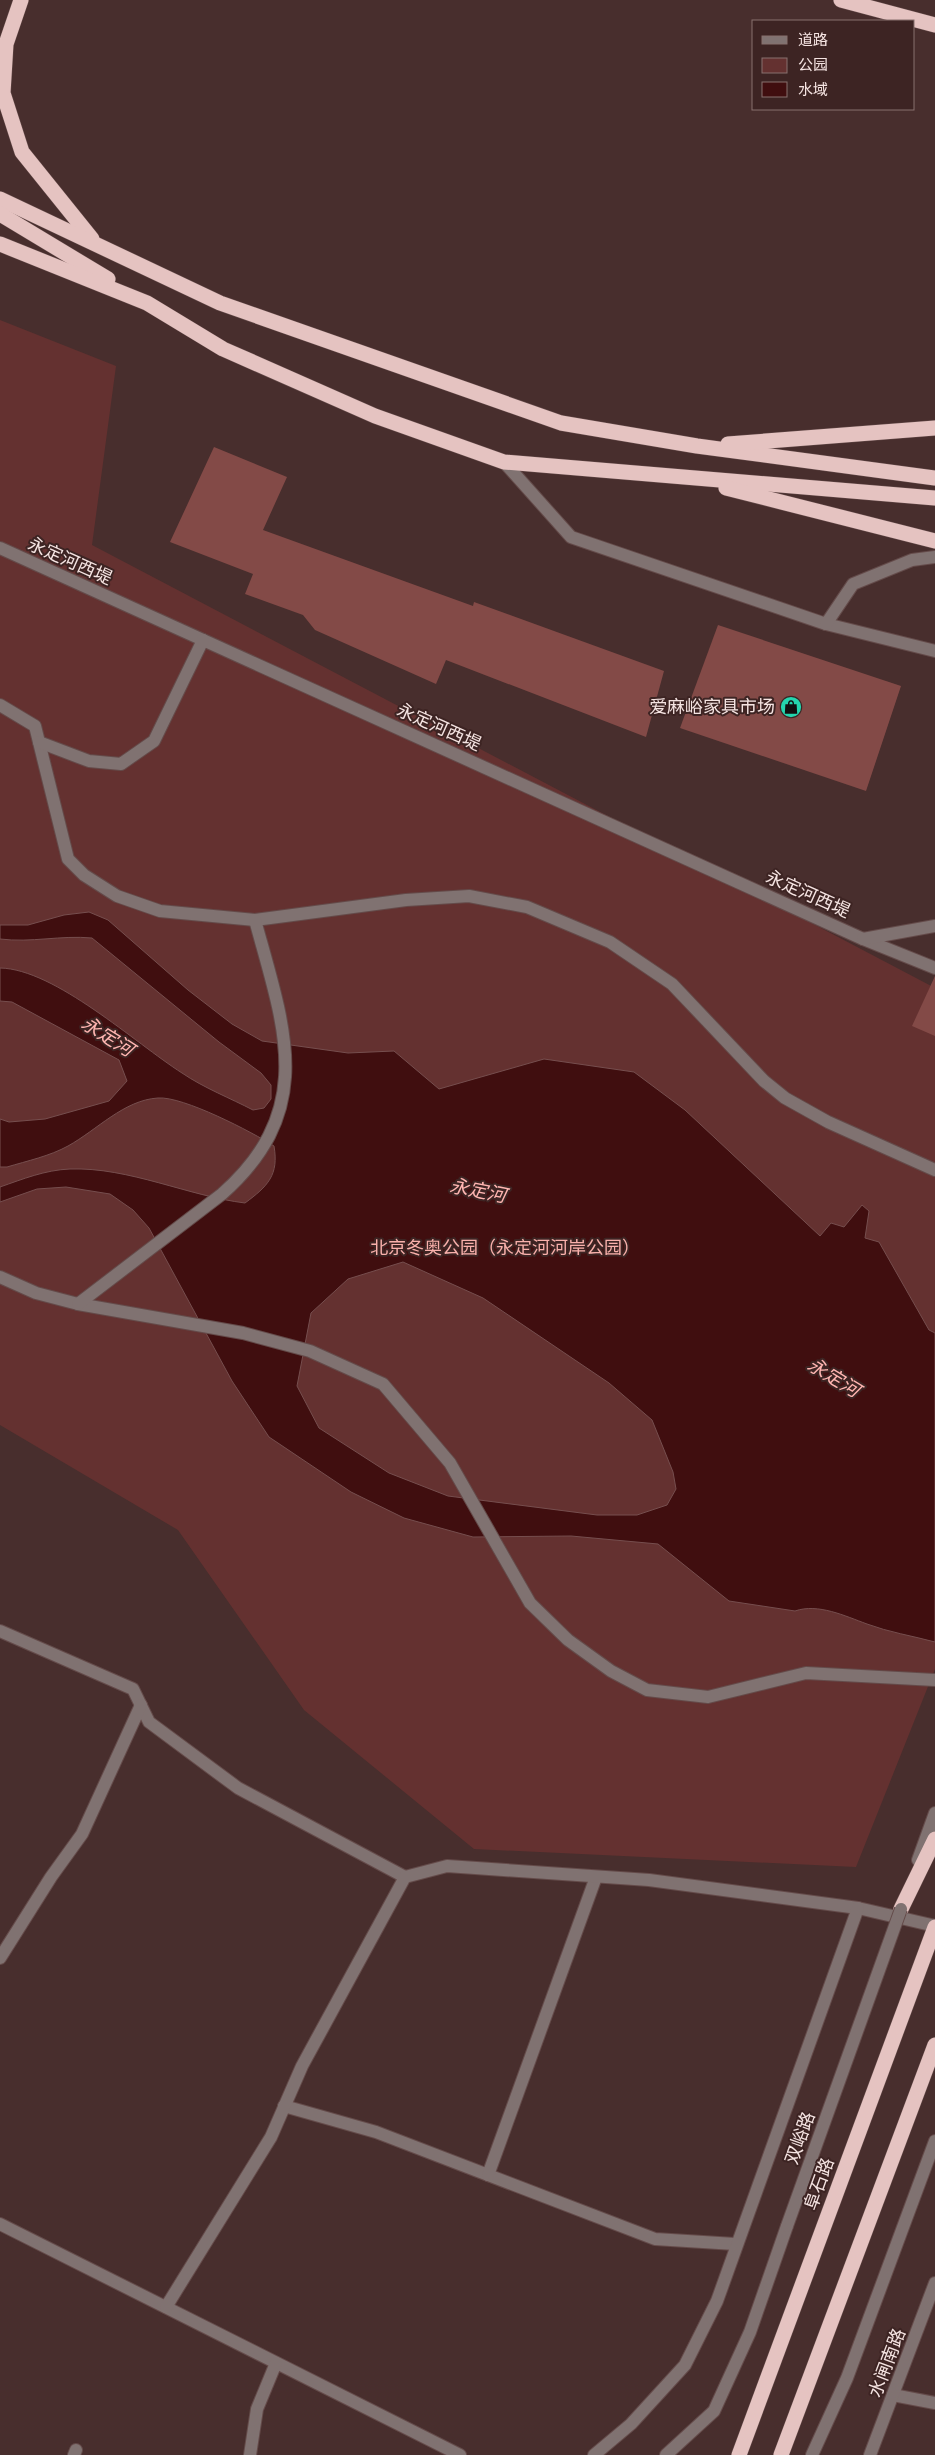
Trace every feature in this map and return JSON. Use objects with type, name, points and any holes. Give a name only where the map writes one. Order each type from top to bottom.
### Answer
[{"type":"highway","points":[[21,0],[6,44],[3,92],[22,152],[96,244]]},
{"type":"highway","points":[[841,0],[935,25]]},
{"type":"highway","points":[[0,199],[220,303],[562,423],[697,446],[935,478]]},
{"type":"highway","points":[[0,214],[223,349],[375,416],[504,462],[935,498]]},
{"type":"highway","points":[[0,244],[147,303]]},
{"type":"highway","points":[[697,446],[935,428]]},
{"type":"highway","points":[[682,477],[935,541]]},
{"type":"highway","points":[[901,1909],[935,1839]]},
{"type":"highway","name":"阜石路","points":[[739,2455],[935,1927]]},
{"type":"highway","points":[[781,2455],[935,2045]]},
{"type":"street","points":[[504,462],[571,537],[826,624],[935,651]]},
{"type":"street","name":"永定河西堤","points":[[0,548],[863,939],[935,968]]},
{"type":"street","points":[[826,624],[852,584],[912,560],[935,558]]},
{"type":"street","points":[[39,742],[88,761],[121,764],[154,741],[203,640]]},
{"type":"street","points":[[0,705],[35,726],[68,859],[84,875],[117,896],[160,911],[255,920],[406,900],[470,896],[527,907],[610,942],[672,984],[764,1081],[786,1098],[828,1122],[935,1170]]},
{"type":"street","points":[[78,1304],[222,1194],[242,1176],[264,1147],[281,1108],[286,1076],[285,1038],[255,920]]},
{"type":"street","points":[[863,939],[935,926]]},
{"type":"street","points":[[0,1277],[36,1293],[78,1304],[242,1333],[310,1351],[383,1384],[450,1463],[530,1603],[568,1640],[611,1671],[647,1690],[708,1697],[806,1673],[935,1680]]},
{"type":"street","points":[[0,1631],[133,1689],[149,1722],[238,1788],[406,1878],[447,1866],[649,1880],[858,1908],[935,1927]]},
{"type":"street","points":[[0,1958],[51,1877],[82,1834],[141,1705]]},
{"type":"street","name":"双峪路","points":[[666,2455],[714,2411],[750,2332],[935,1813]]},
{"type":"street","points":[[488,2175],[596,1876]]},
{"type":"street","points":[[166,2307],[271,2137],[302,2066],[406,1878]]},
{"type":"street","points":[[594,2455],[631,2424],[685,2365],[717,2301],[735,2244],[858,1908]]},
{"type":"street","points":[[284,2106],[376,2132],[655,2239],[735,2244]]},
{"type":"street","points":[[812,2455],[847,2378],[935,2142]]},
{"type":"street","points":[[0,2224],[460,2455]]},
{"type":"street","name":"水闸南路","points":[[870,2455],[935,2283]]},
{"type":"street","points":[[250,2455],[257,2410],[276,2363]]},
{"type":"street","points":[[893,2395],[935,2404]]},
{"type":"green space","name":"北京冬奥公园（永定河河岸公园）","points":[[0,320],[116,366],[92,545],[935,988],[935,1669],[856,1867],[474,1849],[304,1710],[178,1530],[0,1425]]},
{"type":"water","name":"永定河","points":[[89,912],[108,920],[188,990],[232,1024],[262,1041],[348,1053],[394,1051],[439,1089],[544,1059],[634,1072],[685,1110],[820,1236],[831,1223],[844,1227],[862,1205],[869,1211],[865,1238],[879,1242],[929,1330],[935,1333],[935,1642],[883,1629],[822,1609],[795,1611],[729,1601],[658,1544],[571,1536],[473,1537],[404,1518],[351,1492],[269,1437],[232,1381],[149,1228],[133,1210],[110,1194],[66,1187],[37,1189],[0,1202],[0,1187],[43,1173],[70,1169],[114,1172],[245,1203],[266,1185],[275,1165],[274,1146],[264,1140],[200,1109],[169,1099],[158,1098],[134,1104],[122,1110],[61,1150],[7,1167],[0,1167],[0,1119],[9,1122],[45,1119],[109,1101],[127,1081],[119,1060],[12,1002],[0,1001],[0,968],[22,972],[45,981],[69,994],[190,1078],[253,1110],[264,1108],[271,1099],[271,1085],[261,1073],[219,1042],[92,938],[0,939],[0,925],[28,925],[64,915]],"holes":[[[403,1262],[483,1298],[609,1383],[652,1420],[673,1472],[676,1489],[667,1505],[637,1515],[597,1515],[448,1496],[389,1473],[319,1428],[297,1386],[311,1313],[348,1279]]]},
{"type":"building","points":[[214,447],[287,477],[263,530],[473,606],[474,602],[664,671],[646,737],[446,660],[436,684],[315,630],[303,615],[245,594],[253,574],[170,542]]},
{"type":"building","name":"爱麻峪家具市场","points":[[718,625],[901,686],[866,791],[680,728]]},
{"type":"building","points":[[935,976],[935,1036],[912,1026]]},
{"type":"place","name":"爱麻峪家具市场","points":[[791,707]]}]
